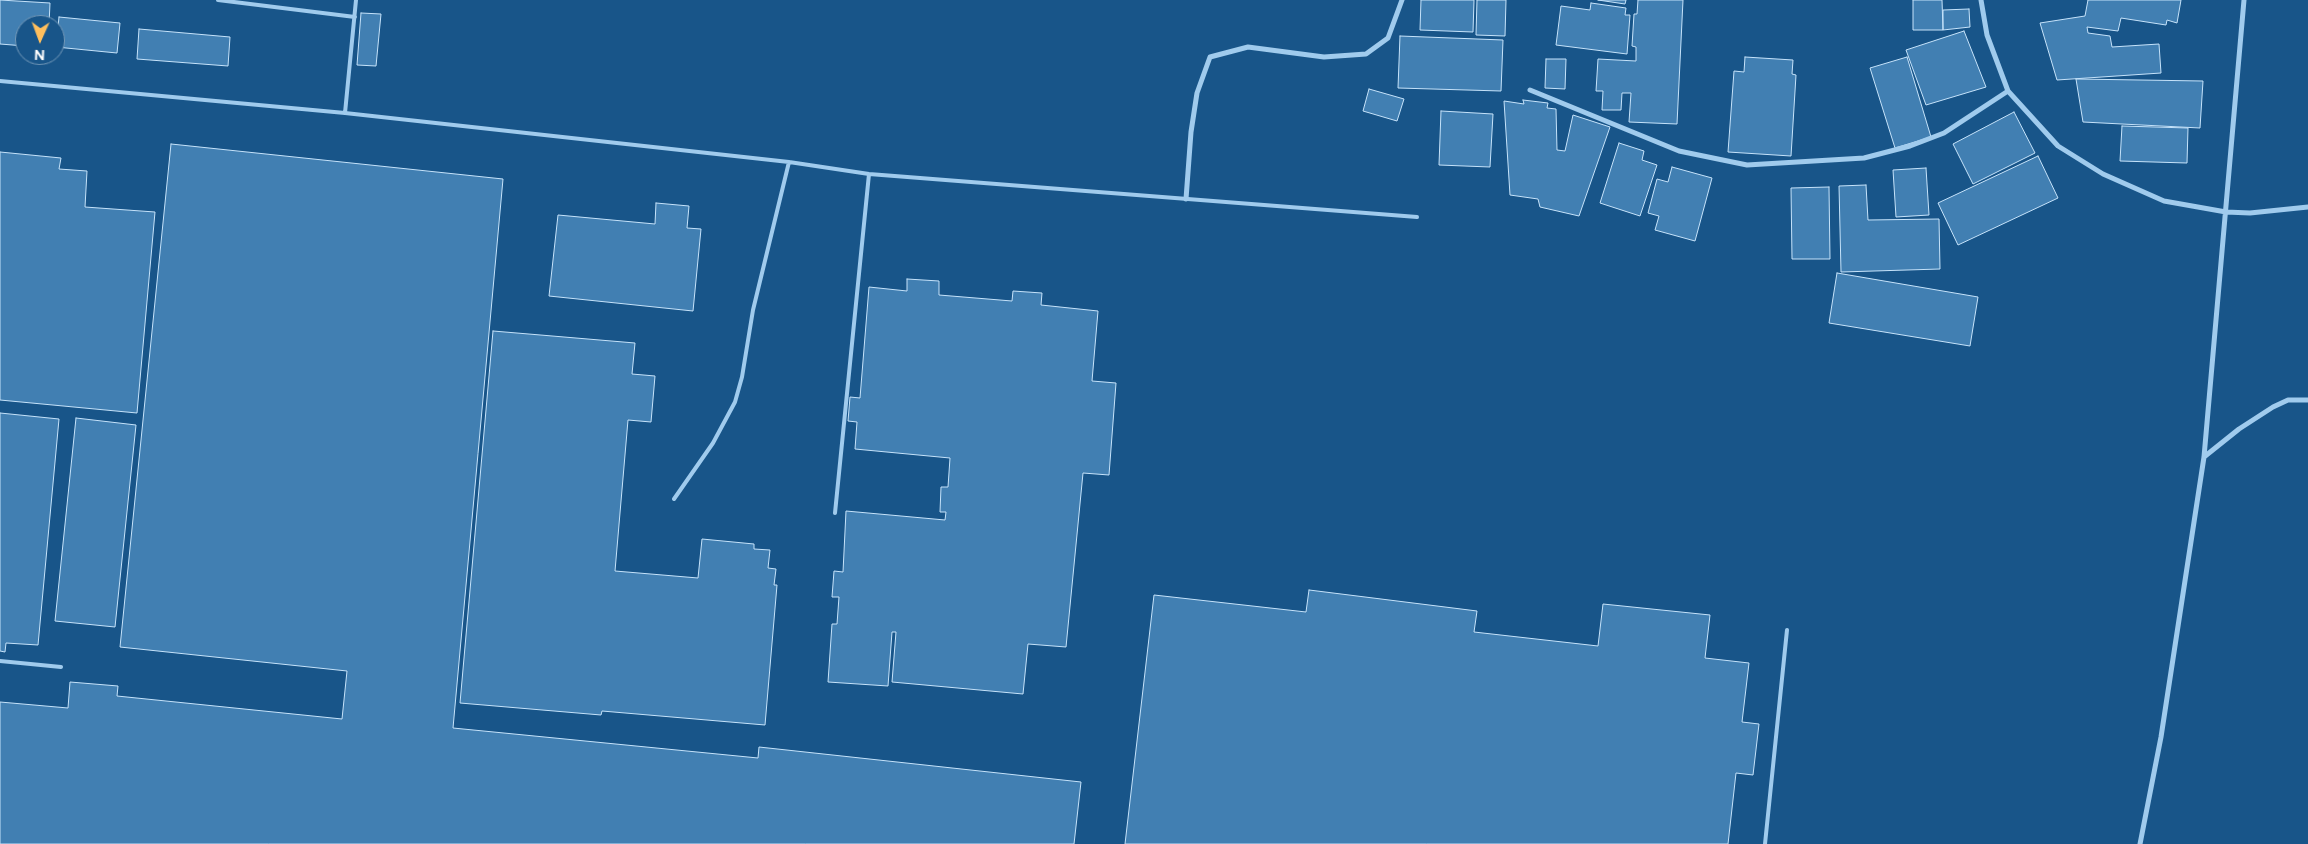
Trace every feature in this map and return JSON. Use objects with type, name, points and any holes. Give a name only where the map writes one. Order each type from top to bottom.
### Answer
[{"type":"street","points":[[1186,199],[1196,93],[1210,57],[1248,47],[1324,57],[1366,54],[1388,38],[1402,0]]},
{"type":"street","points":[[1981,0],[1987,35],[2008,91],[2058,146],[2103,174],[2164,201],[2226,212],[2250,213],[2308,208]]},
{"type":"street","points":[[2140,844],[2161,737],[2204,458],[2244,0]]},
{"type":"street","points":[[1530,90],[1679,151],[1747,165],[1864,158],[1910,146],[1944,133],[2008,91]]},
{"type":"street","points":[[2204,458],[2239,429],[2273,407],[2288,400],[2308,400]]},
{"type":"lane","points":[[218,0],[355,17]]},
{"type":"lane","points":[[345,113],[356,0]]},
{"type":"lane","points":[[0,81],[345,113],[789,162],[869,174],[1417,217]]},
{"type":"lane","points":[[674,499],[713,442],[735,402],[742,377],[753,310],[789,162]]},
{"type":"lane","points":[[835,513],[869,174]]},
{"type":"lane","points":[[1765,844],[1787,630]]},
{"type":"lane","points":[[0,661],[62,667]]},
{"type":"building","points":[[0,0],[50,3],[49,15],[15,15],[15,45],[0,44]]},
{"type":"building","points":[[1421,0],[1474,0],[1473,32],[1420,30]]},
{"type":"building","points":[[1477,0],[1506,0],[1505,36],[1476,35]]},
{"type":"building","points":[[1598,0],[1626,0],[1625,4]]},
{"type":"building","points":[[1638,0],[1683,0],[1677,124],[1629,122],[1631,93],[1622,93],[1621,110],[1602,110],[1603,91],[1596,91],[1598,59],[1636,61],[1636,47],[1632,46],[1634,14],[1637,14]]},
{"type":"building","points":[[1913,0],[1942,0],[1943,30],[1913,30]]},
{"type":"building","points":[[2088,0],[2181,0],[2177,23],[2167,20],[2166,25],[2121,18],[2118,31],[2087,27],[2088,33],[2110,36],[2112,47],[2159,44],[2161,73],[2057,80],[2040,23],[2085,16]]},
{"type":"building","points":[[1591,3],[1626,8],[1625,15],[1630,15],[1627,54],[1556,45],[1561,6],[1590,10]]},
{"type":"building","points":[[1969,9],[1970,27],[1943,30],[1943,10]]},
{"type":"building","points":[[361,13],[381,14],[376,66],[357,65]]},
{"type":"building","points":[[65,18],[120,23],[117,53],[65,48]]},
{"type":"building","points":[[139,29],[230,37],[228,66],[137,59]]},
{"type":"building","points":[[1964,31],[1986,87],[1926,105],[1906,50]]},
{"type":"building","points":[[1400,36],[1503,40],[1501,91],[1398,88]]},
{"type":"building","points":[[1745,57],[1793,60],[1792,74],[1796,75],[1791,156],[1728,152],[1734,71],[1744,72]]},
{"type":"building","points":[[1907,57],[1931,137],[1895,148],[1870,68]]},
{"type":"building","points":[[1546,59],[1566,59],[1565,89],[1545,88]]},
{"type":"building","points":[[2076,79],[2203,81],[2200,128],[2083,122]]},
{"type":"building","points":[[1369,89],[1404,99],[1397,121],[1363,111]]},
{"type":"building","points":[[1523,100],[1548,103],[1547,108],[1556,109],[1557,150],[1565,151],[1573,115],[1610,127],[1579,216],[1540,207],[1538,199],[1510,195],[1504,101],[1524,104]]},
{"type":"building","points":[[1441,111],[1493,114],[1490,167],[1439,165]]},
{"type":"building","points":[[2014,112],[2035,153],[1973,184],[1953,144]]},
{"type":"building","points":[[2122,126],[2188,128],[2187,163],[2120,161]]},
{"type":"building","points":[[1619,143],[1644,151],[1642,160],[1657,165],[1640,216],[1600,203]]},
{"type":"building","points":[[171,144],[503,179],[453,728],[758,758],[759,747],[1081,782],[1074,844],[0,844],[0,702],[68,708],[70,682],[118,686],[117,696],[342,719],[347,671],[120,647]]},
{"type":"building","points":[[0,152],[61,158],[59,169],[87,171],[85,207],[155,212],[137,413],[0,400]]},
{"type":"building","points":[[2038,156],[2058,198],[1958,245],[1938,203]]},
{"type":"building","points":[[1672,167],[1712,178],[1695,241],[1655,230],[1659,216],[1648,213],[1657,179],[1668,182]]},
{"type":"building","points":[[1926,168],[1929,215],[1896,217],[1893,170]]},
{"type":"building","points":[[1866,185],[1868,220],[1939,219],[1940,269],[1841,272],[1839,186]]},
{"type":"building","points":[[1829,187],[1830,259],[1792,259],[1791,188]]},
{"type":"building","points":[[656,203],[689,206],[687,228],[701,229],[693,311],[549,296],[558,215],[655,224]]},
{"type":"building","points":[[1837,273],[1978,297],[1970,346],[1829,323]]},
{"type":"building","points":[[907,279],[939,281],[939,295],[1012,301],[1013,291],[1042,293],[1041,305],[1098,311],[1092,381],[1116,383],[1109,475],[1083,473],[1066,647],[1028,644],[1023,694],[892,682],[896,632],[892,632],[888,686],[828,682],[832,624],[837,624],[839,597],[832,597],[834,571],[843,572],[846,511],[945,520],[946,512],[940,512],[941,487],[948,487],[950,458],[855,449],[857,422],[848,421],[850,397],[860,398],[869,287],[907,291]]},
{"type":"building","points":[[493,331],[635,343],[632,374],[655,376],[651,422],[628,420],[615,571],[698,578],[702,539],[754,544],[754,549],[770,550],[768,568],[776,569],[774,585],[777,585],[765,725],[602,711],[601,715],[460,703]]},
{"type":"building","points":[[0,413],[59,419],[38,645],[6,643],[5,652],[0,651]]},
{"type":"building","points":[[76,418],[136,425],[115,627],[55,621]]},
{"type":"building","points":[[1309,590],[1477,611],[1474,632],[1598,646],[1603,604],[1710,615],[1705,658],[1749,663],[1742,722],[1759,724],[1753,775],[1736,773],[1728,844],[1125,844],[1154,595],[1306,612]]}]
